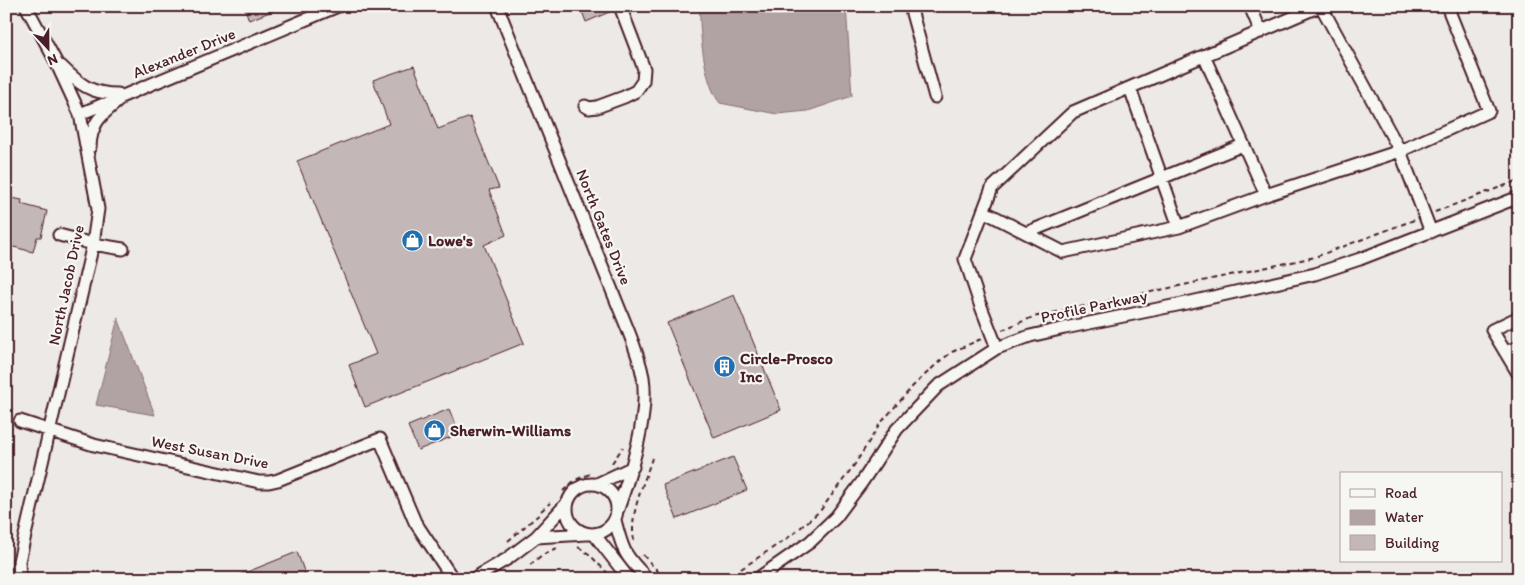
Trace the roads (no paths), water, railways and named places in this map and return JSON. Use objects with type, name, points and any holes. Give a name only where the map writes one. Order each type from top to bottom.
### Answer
[{"type":"street","name":"North Jacob Drive","points":[[20,579],[19,561],[93,244],[98,209],[80,114],[55,60],[26,6]]},
{"type":"street","name":"Alexander Drive","points":[[80,114],[338,6]]},
{"type":"street","name":"North Gates Drive","points":[[497,6],[628,330],[643,379],[644,403],[633,467],[617,514]]},
{"type":"street","points":[[585,106],[589,108],[597,107],[624,97],[636,91],[643,81],[644,69],[620,6]]},
{"type":"street","points":[[910,6],[935,97]]},
{"type":"street","points":[[1250,6],[1261,32]]},
{"type":"street","points":[[997,348],[965,259],[992,188],[1073,112],[1321,6],[1400,151],[1430,232]]},
{"type":"street","points":[[983,211],[1063,252],[1179,227],[1266,195],[1400,151],[1489,111],[1447,6]]},
{"type":"street","points":[[1204,56],[1266,195]]},
{"type":"street","name":"Alexander Drive","points":[[55,60],[75,80],[88,89],[103,94],[125,94]]},
{"type":"street","points":[[1130,88],[1179,227]]},
{"type":"street","name":"Alexander Drive","points":[[92,175],[90,145],[92,131],[98,118],[125,94]]},
{"type":"street","points":[[1026,233],[1243,145]]},
{"type":"street","name":"Profile Parkway","points":[[756,579],[810,542],[836,516],[862,482],[897,430],[938,386],[997,348],[1030,336],[1315,274],[1360,259],[1519,197]]},
{"type":"street","points":[[59,235],[93,244],[123,249]]},
{"type":"street","points":[[1519,317],[1492,330],[1519,375]]},
{"type":"street","points":[[1505,352],[1519,347]]},
{"type":"street","points":[[20,421],[50,431]]},
{"type":"street","name":"West Susan Drive","points":[[50,431],[94,445],[259,482],[278,480],[380,439],[415,522],[453,579]]},
{"type":"street","points":[[597,484],[633,467]]},
{"type":"street","points":[[473,579],[508,559],[536,537],[564,497],[589,483],[597,484],[609,490],[617,502],[621,545],[627,557],[648,579]]},
{"type":"street","points":[[564,497],[568,518],[573,525],[579,531],[590,534],[628,579]]},
{"type":"street","points":[[536,537],[590,534],[606,530],[617,514]]},
{"type":"water","points":[[700,6],[846,6],[852,96],[808,111],[777,114],[720,103],[706,71],[700,29]]},
{"type":"water","points":[[118,318],[155,415],[96,405]]},
{"type":"place","name":"Lowe's","points":[[412,240]]},
{"type":"place","name":"Circle-Prosco Inc","points":[[724,367]]},
{"type":"place","name":"Sherwin-Williams","points":[[434,430]]}]
